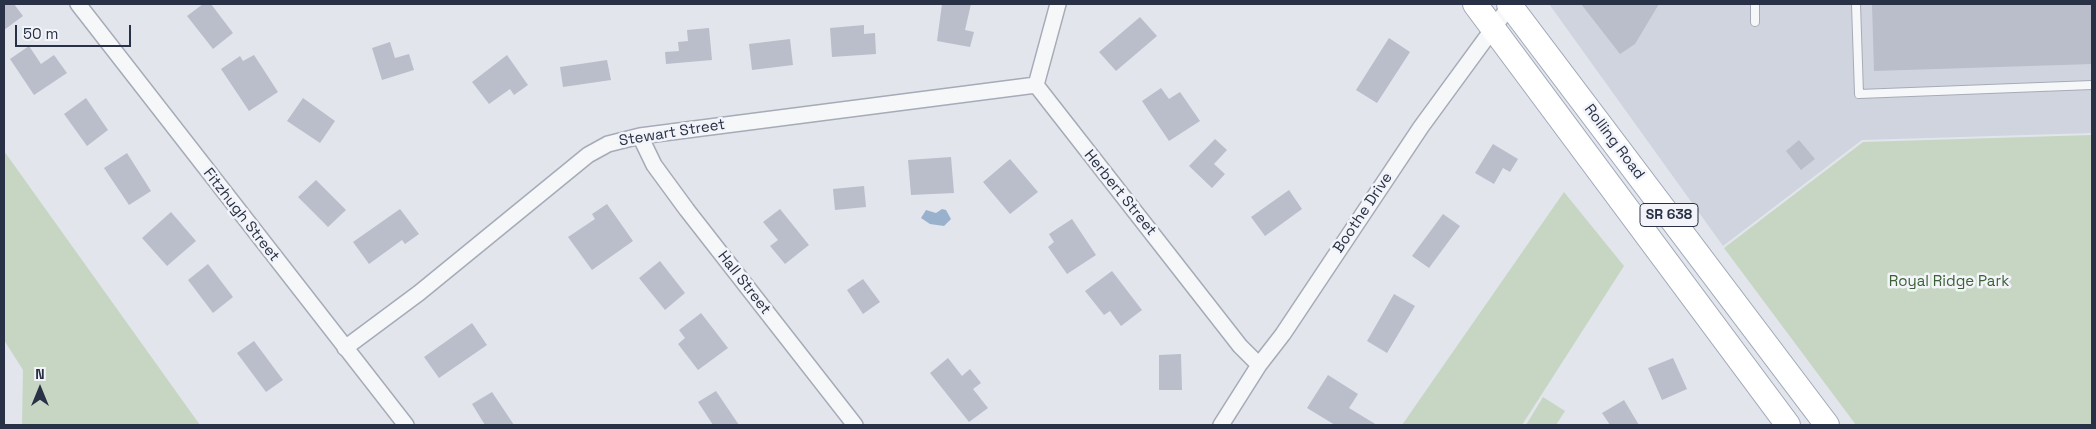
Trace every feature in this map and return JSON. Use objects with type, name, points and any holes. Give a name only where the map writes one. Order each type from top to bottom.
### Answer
[{"type":"main road","name":"Rolling Road","points":[[1475,4],[1788,425]]},
{"type":"main road","name":"Rolling Road","points":[[1510,4],[1827,425]]},
{"type":"street","name":"Fitzhugh Street","points":[[78,4],[406,425]]},
{"type":"street","points":[[1036,85],[1058,4]]},
{"type":"street","name":"Boothe Drive","points":[[1221,425],[1259,365],[1282,334],[1421,127],[1510,4]]},
{"type":"street","name":"Stewart Street","points":[[345,348],[420,294],[588,155],[608,144],[640,136],[1036,85]]},
{"type":"street","name":"Herbert Street","points":[[1036,85],[1240,346],[1259,365]]},
{"type":"street","name":"Hall Street","points":[[640,136],[654,165],[686,210],[855,425]]},
{"type":"lane","points":[[1755,4],[1755,22]]},
{"type":"lane","points":[[1856,4],[1859,94],[2092,85]]},
{"type":"shaded area","points":[[1549,4],[2092,4],[2092,133],[1862,140],[1723,246]]},
{"type":"green space","name":"Royal Ridge Park","points":[[2092,135],[2092,425],[1856,425],[1724,248],[1863,142]]},
{"type":"green space","points":[[4,151],[200,425],[22,425],[23,370],[4,340]]},
{"type":"green space","points":[[1564,192],[1624,266],[1522,425],[1402,425]]},
{"type":"green space","points":[[1543,397],[1565,411],[1556,425],[1526,425]]},
{"type":"water","points":[[942,209],[946,210],[951,219],[944,226],[930,224],[921,218],[926,210],[936,213]]},
{"type":"building","points":[[4,4],[14,4],[23,16],[4,30]]},
{"type":"building","points":[[203,4],[211,4],[233,33],[213,49],[187,16]]},
{"type":"building","points":[[942,4],[971,4],[965,30],[974,32],[970,47],[937,41]]},
{"type":"building","points":[[1581,4],[1659,4],[1635,44],[1620,54]]},
{"type":"building","points":[[1872,4],[2092,4],[2092,64],[1874,71]]},
{"type":"building","points":[[1140,17],[1157,36],[1116,71],[1099,52]]},
{"type":"building","points":[[864,25],[864,34],[875,33],[876,54],[832,57],[830,28]]},
{"type":"building","points":[[709,28],[712,60],[666,64],[665,52],[679,51],[678,42],[688,41],[687,30]]},
{"type":"building","points":[[1389,38],[1410,52],[1377,103],[1356,90]]},
{"type":"building","points":[[790,39],[793,65],[752,70],[749,44]]},
{"type":"building","points":[[390,42],[395,58],[409,54],[414,70],[382,80],[372,48]]},
{"type":"building","points":[[29,46],[41,64],[54,55],[67,73],[34,95],[10,59]]},
{"type":"building","points":[[254,55],[278,92],[249,111],[221,69],[240,56],[243,61]]},
{"type":"building","points":[[507,55],[528,85],[514,95],[510,89],[489,104],[472,82]]},
{"type":"building","points":[[607,60],[611,80],[563,87],[560,67]]},
{"type":"building","points":[[1161,88],[1169,99],[1180,92],[1200,121],[1169,141],[1142,101]]},
{"type":"building","points":[[86,98],[108,130],[87,146],[64,114]]},
{"type":"building","points":[[303,98],[335,121],[320,143],[287,121]]},
{"type":"building","points":[[1215,139],[1227,150],[1214,164],[1225,174],[1212,188],[1189,166]]},
{"type":"building","points":[[1799,140],[1815,159],[1801,170],[1786,151]]},
{"type":"building","points":[[1493,144],[1518,159],[1510,172],[1503,168],[1494,184],[1475,173]]},
{"type":"building","points":[[127,153],[151,191],[129,205],[104,168]]},
{"type":"building","points":[[951,157],[954,193],[911,195],[908,160]]},
{"type":"building","points":[[1010,159],[1038,192],[1010,214],[983,182]]},
{"type":"building","points":[[316,180],[346,210],[328,227],[298,197]]},
{"type":"building","points":[[864,186],[866,207],[835,210],[833,189]]},
{"type":"building","points":[[1289,190],[1302,209],[1265,236],[1251,217]]},
{"type":"building","points":[[607,204],[633,241],[592,270],[568,237],[595,219],[592,214]]},
{"type":"building","points":[[400,209],[419,234],[405,244],[402,240],[369,264],[353,242]]},
{"type":"building","points":[[780,209],[809,245],[785,264],[770,246],[778,240],[763,222]]},
{"type":"building","points":[[171,212],[196,241],[167,266],[142,238]]},
{"type":"building","points":[[1443,214],[1460,226],[1429,268],[1412,256]]},
{"type":"building","points":[[1072,219],[1096,255],[1067,274],[1048,247],[1054,242],[1049,234]]},
{"type":"building","points":[[660,261],[685,293],[665,310],[639,278]]},
{"type":"building","points":[[208,264],[233,297],[213,313],[188,280]]},
{"type":"building","points":[[1112,271],[1142,310],[1121,326],[1110,311],[1104,315],[1085,291]]},
{"type":"building","points":[[863,279],[880,302],[863,314],[847,290]]},
{"type":"building","points":[[1394,294],[1415,306],[1387,353],[1367,341]]},
{"type":"building","points":[[701,313],[728,348],[698,370],[678,344],[685,338],[679,330]]},
{"type":"building","points":[[472,323],[487,345],[439,378],[424,357]]},
{"type":"building","points":[[254,341],[283,380],[266,392],[237,353]]},
{"type":"building","points":[[1181,354],[1182,390],[1159,390],[1159,355]]},
{"type":"building","points":[[948,358],[962,376],[970,369],[981,383],[973,389],[988,408],[969,422],[930,373]]},
{"type":"building","points":[[1673,358],[1687,389],[1662,400],[1648,368]]},
{"type":"building","points":[[1328,375],[1358,394],[1349,408],[1377,425],[1335,425],[1307,408]]},
{"type":"building","points":[[716,391],[739,425],[713,425],[698,402]]},
{"type":"building","points":[[492,392],[514,425],[485,425],[472,404]]},
{"type":"building","points":[[1624,400],[1639,425],[1610,425],[1602,413]]}]
